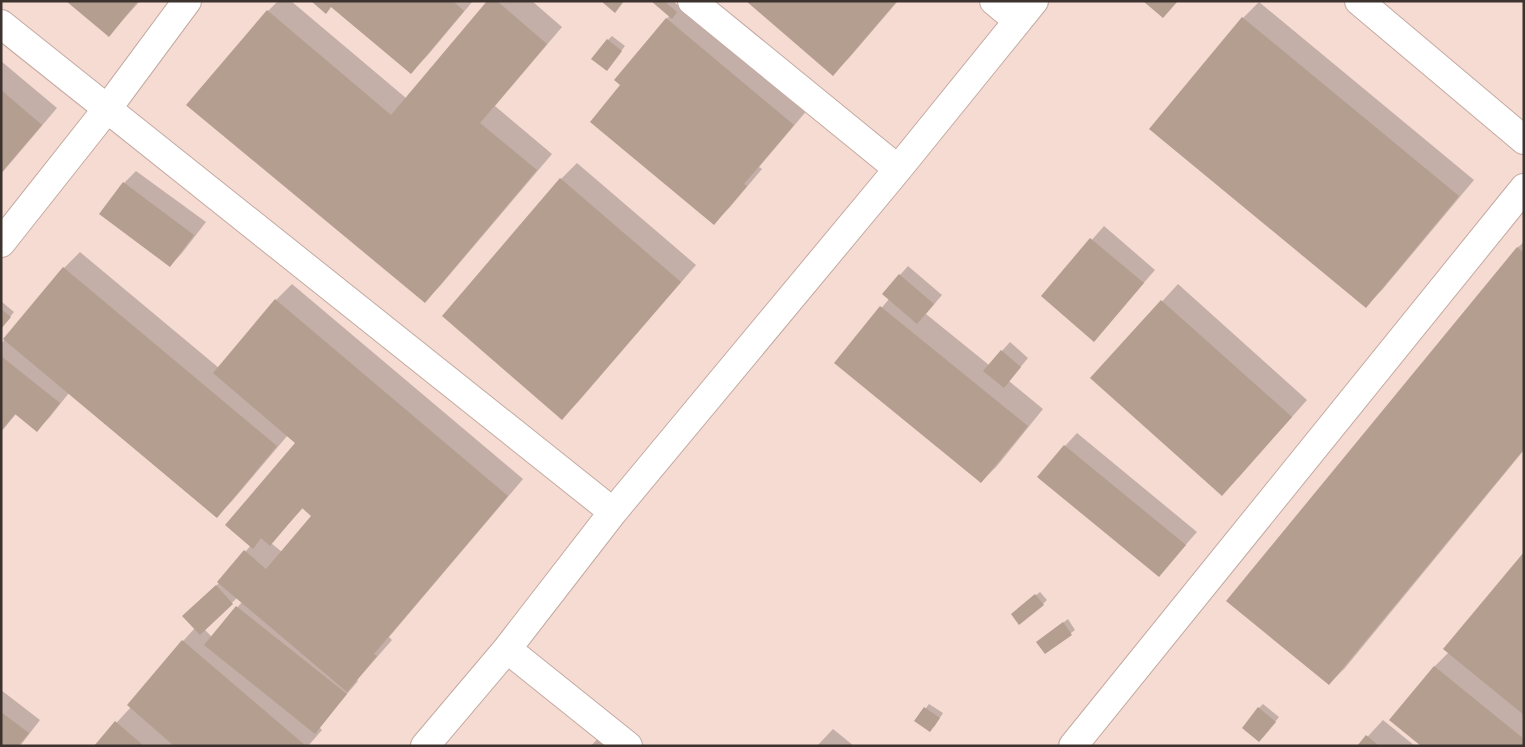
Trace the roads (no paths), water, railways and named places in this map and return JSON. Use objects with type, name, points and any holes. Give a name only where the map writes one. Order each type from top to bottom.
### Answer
[{"type":"street","points":[[1,243],[108,109],[187,1]]},
{"type":"street","points":[[692,1],[898,169]]},
{"type":"street","points":[[425,746],[507,649],[613,512],[898,169],[1026,11],[994,1]]},
{"type":"street","points":[[1359,1],[1524,140]]},
{"type":"street","points":[[1,24],[613,512]]},
{"type":"street","points":[[1073,746],[1524,188]]},
{"type":"street","points":[[507,649],[628,746]]}]
